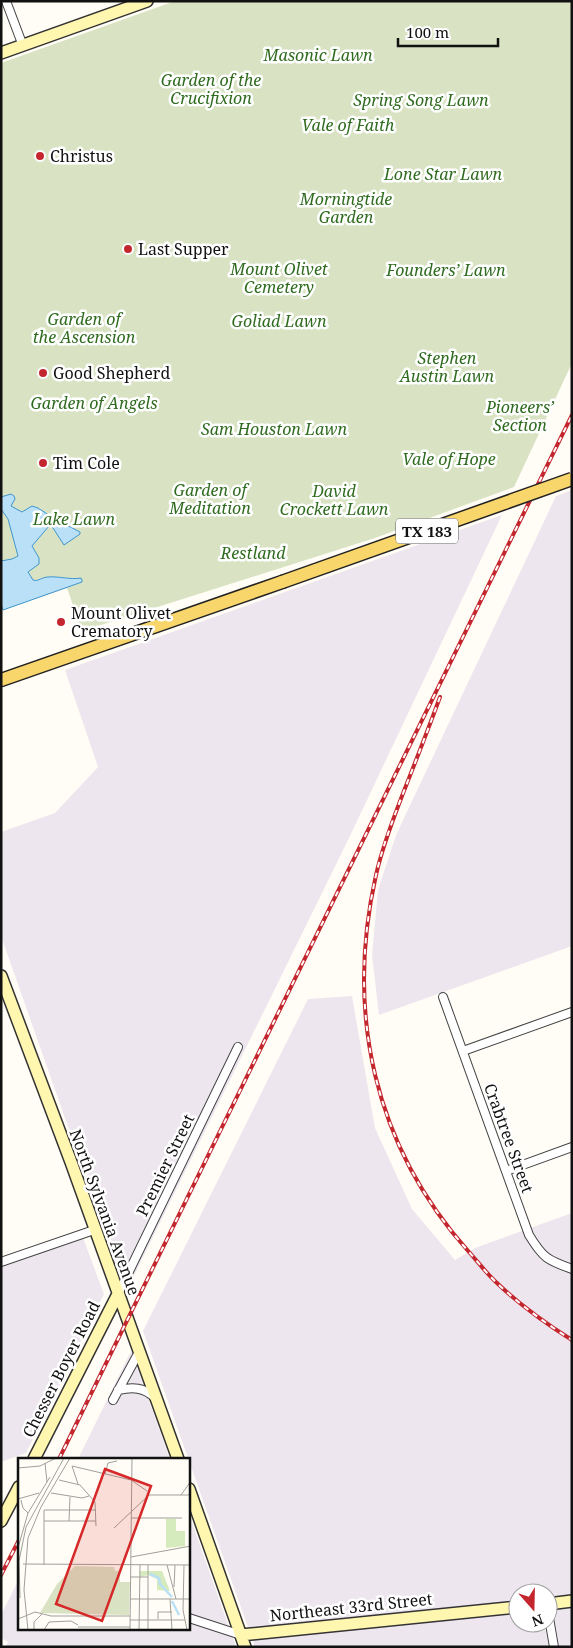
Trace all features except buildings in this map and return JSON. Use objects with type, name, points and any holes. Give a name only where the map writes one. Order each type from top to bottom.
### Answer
[{"type":"main road","points":[[1,53],[23,46],[119,6],[147,1]]},
{"type":"main road","name":"TX 183","points":[[1,680],[572,479]]},
{"type":"main road","name":"North Sylvania Avenue","points":[[1,976],[71,1162],[178,1458]]},
{"type":"main road","name":"Chesser Boyer Road","points":[[35,1458],[118,1294]]},
{"type":"main road","points":[[1,1520],[18,1490]]},
{"type":"main road","points":[[190,1492],[245,1647]]},
{"type":"main road","points":[[558,1603],[572,1601]]},
{"type":"main road","name":"Northeast 33rd Street","points":[[241,1635],[508,1608]]},
{"type":"street","points":[[6,1],[23,46]]},
{"type":"street","name":"Crabtree Street","points":[[443,997],[529,1234],[544,1257],[572,1269]]},
{"type":"street","points":[[463,1051],[572,1012]]},
{"type":"street","name":"Premier Street","points":[[118,1294],[238,1047]]},
{"type":"street","points":[[506,1171],[572,1147]]},
{"type":"street","points":[[1,1262],[94,1230]]},
{"type":"street","points":[[113,1400],[139,1352]]},
{"type":"street","points":[[118,1390],[142,1388],[156,1398]]},
{"type":"street","name":"Northeast 33rd Street","points":[[190,1618],[241,1635]]},
{"type":"street","points":[[552,1633],[554,1647]]},
{"type":"shaded area","points":[[572,490],[572,946],[379,1015],[372,955],[378,890],[396,835],[556,496]]},
{"type":"shaded area","points":[[502,515],[350,836],[126,1292],[1,936],[1,832],[55,813],[98,767],[65,670]]},
{"type":"shaded area","points":[[352,996],[375,1128],[412,1209],[455,1260],[475,1248],[572,1213],[572,1647],[255,1647],[190,1464],[190,1458],[188,1458],[143,1331],[308,999]]},
{"type":"shaded area","points":[[82,1235],[104,1294],[26,1453],[1,1462],[1,1266]]},
{"type":"shaded area","points":[[131,1351],[170,1458],[78,1458]]},
{"type":"shaded area","points":[[190,1517],[236,1647],[6,1647],[8,1642],[1,1638],[1,1615],[18,1581],[18,1630],[190,1630]]},
{"type":"green space","name":"Mount Olivet Cemetery","points":[[175,1],[572,1],[572,363],[514,487],[375,538],[82,631],[67,588],[3,610],[1,605],[1,63]]},
{"type":"water","points":[[11,494],[15,499],[11,506],[22,512],[32,506],[38,508],[80,532],[80,534],[64,545],[53,528],[49,526],[32,546],[39,558],[39,564],[28,572],[33,580],[48,577],[81,578],[82,582],[3,610],[1,604],[1,561],[18,556],[8,519],[1,509],[1,497]]},
{"type":"railway","points":[[59,1458],[572,415]]},
{"type":"railway","points":[[440,697],[381,855],[367,926],[364,977],[367,1027],[375,1076],[390,1123],[410,1168],[436,1211],[493,1279],[533,1313],[572,1340]]},
{"type":"railway","points":[[1,1575],[18,1542]]},
{"type":"place","name":"Christus","points":[[40,156]]},
{"type":"place","name":"Last Supper","points":[[128,249]]},
{"type":"place","name":"Good Shepherd","points":[[43,373]]},
{"type":"place","name":"Tim Cole","points":[[43,463]]},
{"type":"place","name":"Mount Olivet Crematory","points":[[61,622]]},
{"type":"park label","name":"Masonic Lawn","points":[[318,55]]},
{"type":"park label","name":"Garden of the Crucifixion","points":[[211,89]]},
{"type":"park label","name":"Spring Song Lawn","points":[[421,100]]},
{"type":"park label","name":"Vale of Faith","points":[[348,125]]},
{"type":"park label","name":"Lone Star Lawn","points":[[443,174]]},
{"type":"park label","name":"Morningtide Garden","points":[[346,208]]},
{"type":"park label","name":"Founders’ Lawn","points":[[446,270]]},
{"type":"park label","name":"Goliad Lawn","points":[[279,321]]},
{"type":"park label","name":"Garden of the Ascension","points":[[84,328]]},
{"type":"park label","name":"Stephen Austin Lawn","points":[[447,367]]},
{"type":"park label","name":"Garden of Angels","points":[[94,403]]},
{"type":"park label","name":"Pioneers’ Section","points":[[520,416]]},
{"type":"park label","name":"Sam Houston Lawn","points":[[274,429]]},
{"type":"park label","name":"Vale of Hope","points":[[449,459]]},
{"type":"park label","name":"Garden of Meditation","points":[[210,499]]},
{"type":"park label","name":"David Crockett Lawn","points":[[334,500]]},
{"type":"park label","name":"Lake Lawn","points":[[74,519]]},
{"type":"park label","name":"Restland","points":[[253,553]]}]
